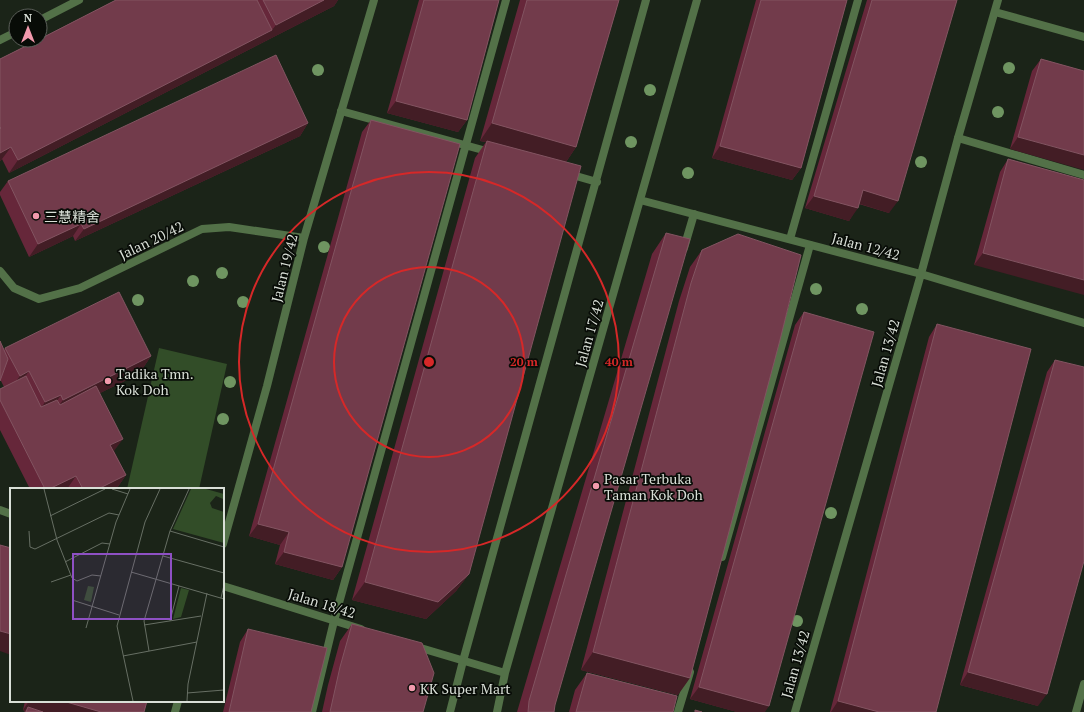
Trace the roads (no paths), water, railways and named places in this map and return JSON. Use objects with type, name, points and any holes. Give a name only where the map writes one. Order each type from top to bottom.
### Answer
[{"type":"street","points":[[48,16],[79,0]]},
{"type":"street","name":"Jalan 19/42","points":[[224,540],[268,386],[304,238],[374,0]]},
{"type":"street","points":[[312,712],[334,621],[506,0]]},
{"type":"street","points":[[450,712],[646,0]]},
{"type":"street","name":"Jalan 17/42","points":[[497,712],[505,673],[697,0]]},
{"type":"street","points":[[790,239],[858,0]]},
{"type":"street","name":"Jalan 13/42","points":[[795,712],[998,0]]},
{"type":"street","points":[[995,12],[1084,37]]},
{"type":"street","points":[[341,111],[497,154]]},
{"type":"street","points":[[958,138],[1084,175]]},
{"type":"street","points":[[558,171],[597,182]]},
{"type":"street","name":"Jalan 12/42","points":[[640,200],[921,274],[1084,323]]},
{"type":"street","points":[[681,260],[694,214]]},
{"type":"street","name":"Jalan 20/42","points":[[0,271],[14,288],[38,298],[80,288],[202,229],[229,227],[304,238]]},
{"type":"street","points":[[720,566],[810,245]]},
{"type":"street","points":[[0,510],[10,514]]},
{"type":"street","name":"Jalan 18/42","points":[[224,586],[372,632]]},
{"type":"street","points":[[410,644],[505,673]]},
{"type":"street","points":[[678,712],[691,666]]},
{"type":"street","points":[[1076,712],[1084,684]]},
{"type":"street","points":[[175,712],[178,702]]},
{"type":"place","name":"三慧精舍","points":[[36,216]]},
{"type":"place","name":"Tadika Tmn. Kok Doh","points":[[108,381]]},
{"type":"place","name":"Pasar Terbuka Taman Kok Doh","points":[[596,486]]},
{"type":"place","name":"KK Super Mart","points":[[412,688]]}]
